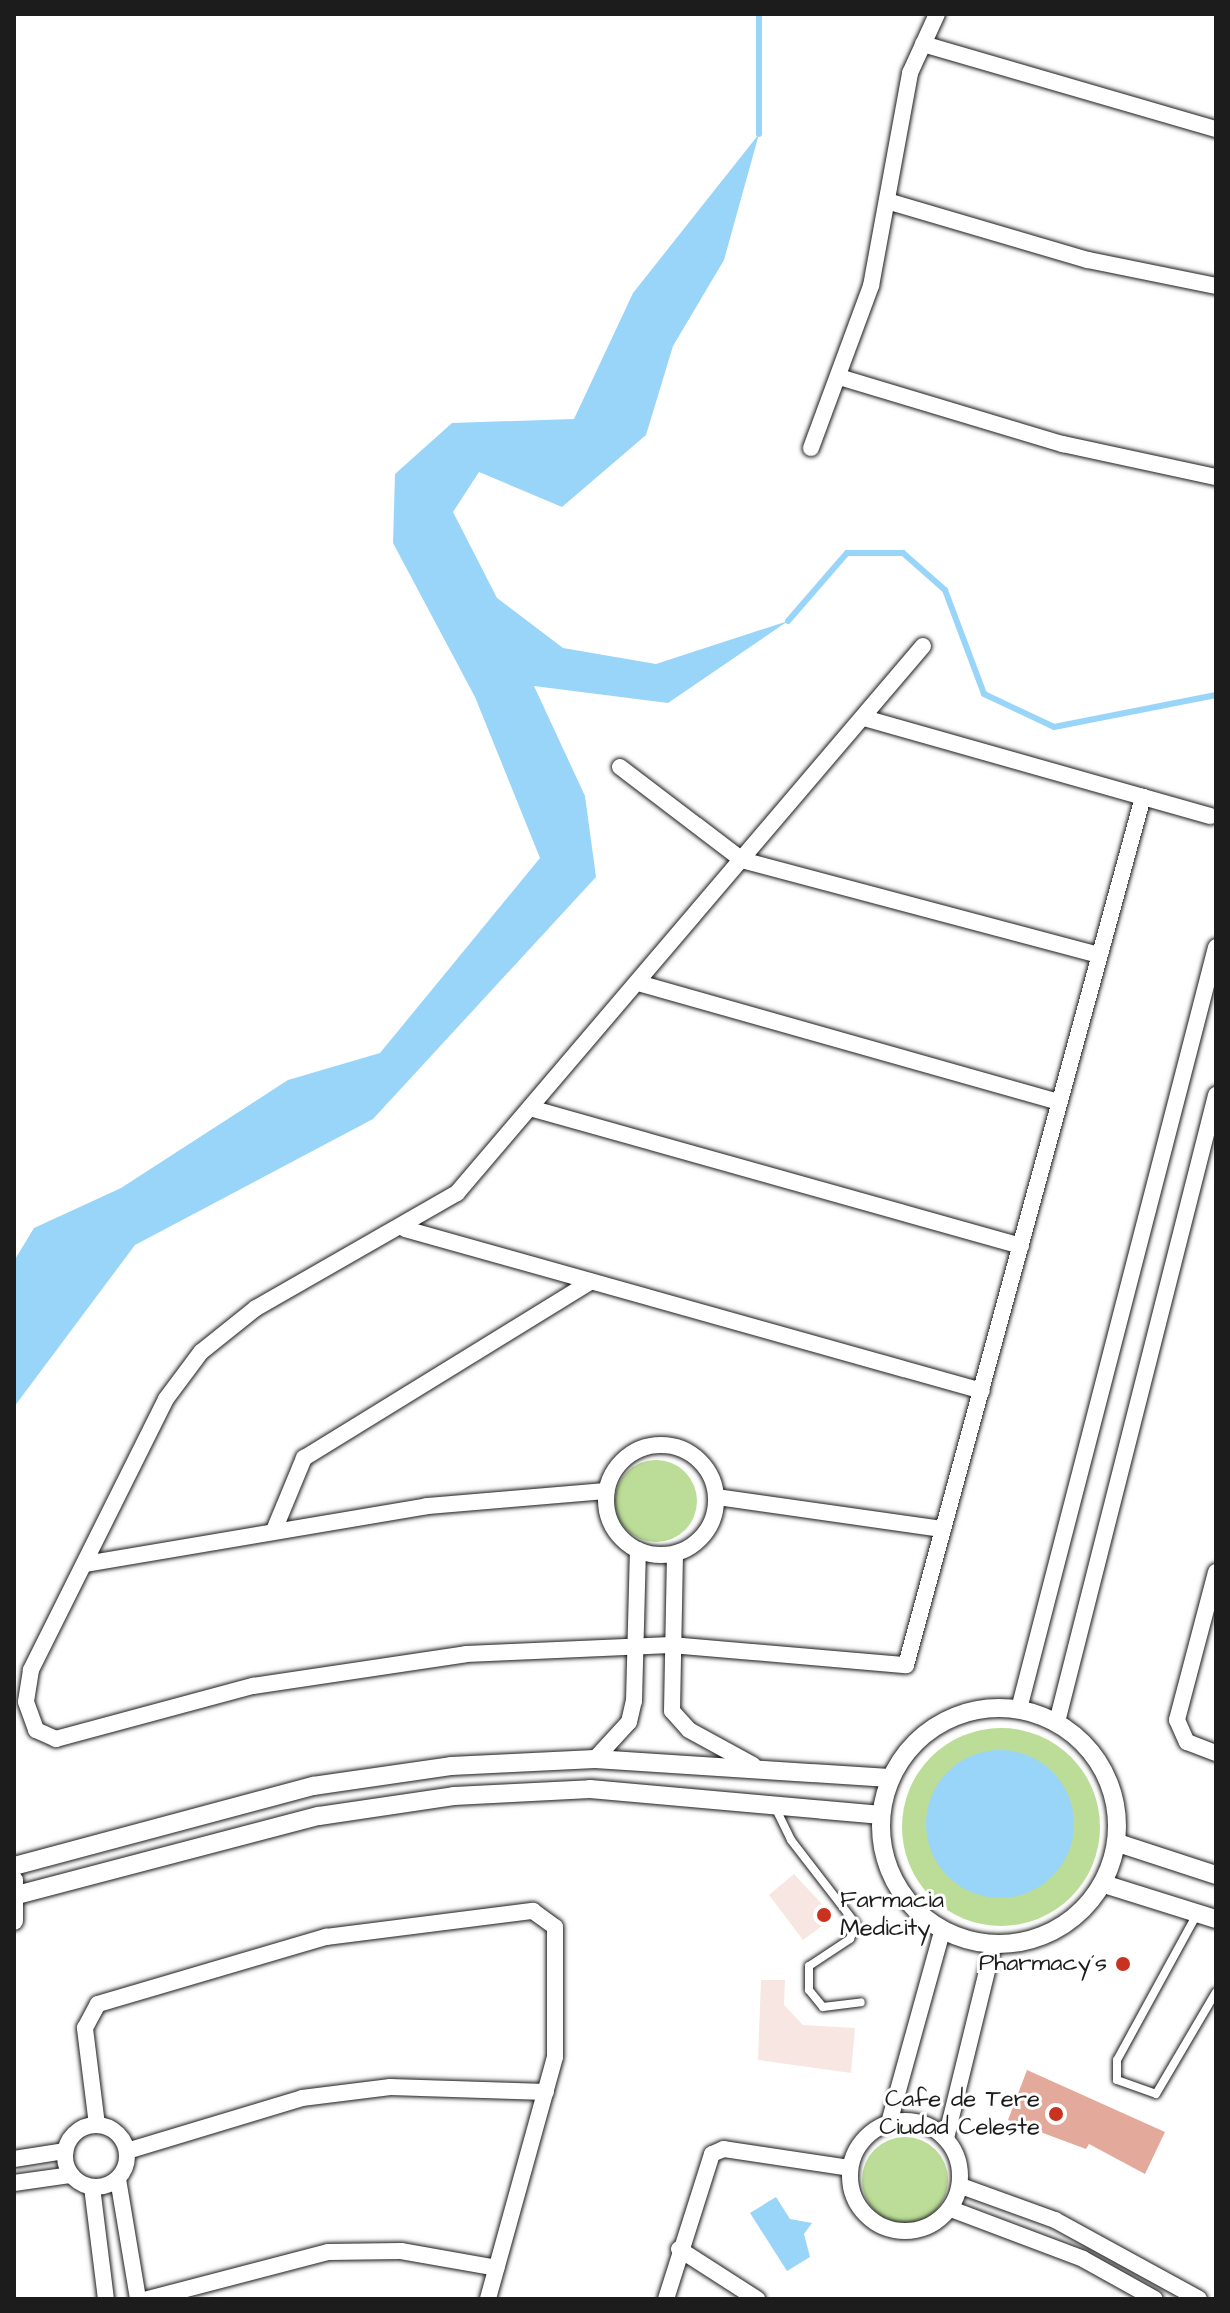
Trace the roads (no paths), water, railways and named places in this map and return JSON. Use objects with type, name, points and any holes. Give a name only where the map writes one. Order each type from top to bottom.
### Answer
[{"type":"street","points":[[811,448],[871,286],[910,73],[937,14]]},
{"type":"street","points":[[923,44],[1216,129]]},
{"type":"street","points":[[887,201],[1088,260],[1216,286]]},
{"type":"street","points":[[839,377],[1063,444],[1216,477]]},
{"type":"street","points":[[923,646],[457,1193],[405,1229],[256,1308],[201,1352],[166,1399],[31,1670],[26,1702],[36,1730],[56,1739],[253,1686],[466,1654],[671,1645],[906,1665],[1143,797]]},
{"type":"street","points":[[864,718],[1210,816]]},
{"type":"street","points":[[620,767],[742,860],[1099,955]]},
{"type":"street","points":[[1019,1709],[1216,947]]},
{"type":"street","points":[[638,983],[1058,1102]]},
{"type":"street","points":[[1057,1722],[1216,1095]]},
{"type":"street","points":[[530,1108],[1021,1246]]},
{"type":"street","points":[[405,1229],[982,1391]]},
{"type":"street","points":[[275,1528],[304,1458],[590,1282]]},
{"type":"street","points":[[655,1445],[697,1459],[717,1497],[706,1533],[675,1554],[638,1550],[612,1526],[606,1491],[623,1460],[655,1445]]},
{"type":"street","points":[[85,1564],[275,1528],[606,1491]]},
{"type":"street","points":[[717,1497],[943,1529]]},
{"type":"street","points":[[595,1759],[629,1722],[638,1550]]},
{"type":"street","points":[[675,1554],[671,1645],[678,1722],[753,1765]]},
{"type":"street","points":[[1216,1572],[1177,1720],[1187,1742],[1216,1753]]},
{"type":"street","points":[[979,1708],[1019,1709],[1057,1722],[1093,1753],[1114,1795],[1118,1843],[1104,1884],[1076,1918],[1050,1933],[993,1946],[942,1932],[899,1889],[884,1861],[879,1815],[889,1778],[910,1745],[942,1721],[979,1708]]},
{"type":"street","points":[[14,1866],[313,1786],[451,1766],[595,1759],[753,1765],[889,1778]]},
{"type":"street","points":[[14,1921],[16,1888],[319,1816],[454,1796],[590,1789],[772,1801],[879,1815]]},
{"type":"street","points":[[1118,1843],[1216,1875]]},
{"type":"street","points":[[1104,1884],[1216,1919]]},
{"type":"street","points":[[97,2125],[85,2028],[98,2004],[326,1937],[533,1911],[555,1927],[555,2057],[488,2299]]},
{"type":"street","points":[[889,2123],[919,2123],[946,2138],[959,2160],[961,2186],[951,2209],[935,2223],[895,2231],[860,2208],[850,2168],[856,2149],[889,2123],[942,1932]]},
{"type":"street","points":[[946,2138],[993,1946]]},
{"type":"street","points":[[127,2151],[302,2098],[390,2087],[546,2092]]},
{"type":"street","points":[[71,2175],[65,2151],[77,2131],[97,2125],[116,2132],[127,2151],[118,2179],[138,2299]]},
{"type":"street","points":[[666,2299],[679,2249],[712,2154],[724,2149],[850,2168]]},
{"type":"street","points":[[14,2159],[65,2151]]},
{"type":"street","points":[[14,2183],[71,2175],[92,2187],[118,2179]]},
{"type":"street","points":[[961,2186],[1055,2220],[1199,2299]]},
{"type":"street","points":[[92,2187],[106,2299]]},
{"type":"street","points":[[951,2209],[1083,2259],[1155,2299]]},
{"type":"street","points":[[679,2249],[757,2299]]},
{"type":"street","points":[[148,2299],[328,2252],[401,2251],[497,2268]]},
{"type":"lane","points":[[772,1801],[791,1840],[856,1924],[850,1939],[809,1966],[809,1990],[823,2007],[861,2002]]},
{"type":"lane","points":[[1197,1913],[1117,2060],[1117,2080],[1156,2094],[1216,1992]]},
{"type":"water","points":[[759,134],[724,260],[673,346],[646,435],[562,507],[479,472],[453,512],[497,598],[563,648],[656,664],[788,621],[668,703],[534,686],[585,796],[596,877],[373,1119],[135,1245],[14,1407],[14,1261],[34,1228],[121,1188],[288,1080],[380,1053],[540,858],[475,697],[393,543],[395,474],[452,423],[574,419],[633,293]]},
{"type":"water","points":[[1000,1750],[1028,1755],[1052,1772],[1069,1796],[1074,1824],[1069,1852],[1052,1876],[1028,1893],[1000,1898],[972,1893],[948,1876],[931,1852],[926,1824],[931,1796],[948,1772],[972,1755]]},
{"type":"water","points":[[776,2197],[790,2219],[812,2223],[804,2234],[810,2257],[787,2271],[750,2213]]},
{"type":"waterway","points":[[759,14],[759,134]]},
{"type":"waterway","points":[[788,621],[847,553],[903,553],[945,590],[984,694],[1054,727],[1216,695]]},
{"type":"place","name":"Farmacia Medicity","points":[[824,1915]]},
{"type":"place","name":"Pharmacy´s","points":[[1123,1964]]},
{"type":"place","name":"Cafe de Tere Ciudad Celeste","points":[[1056,2114]]}]
